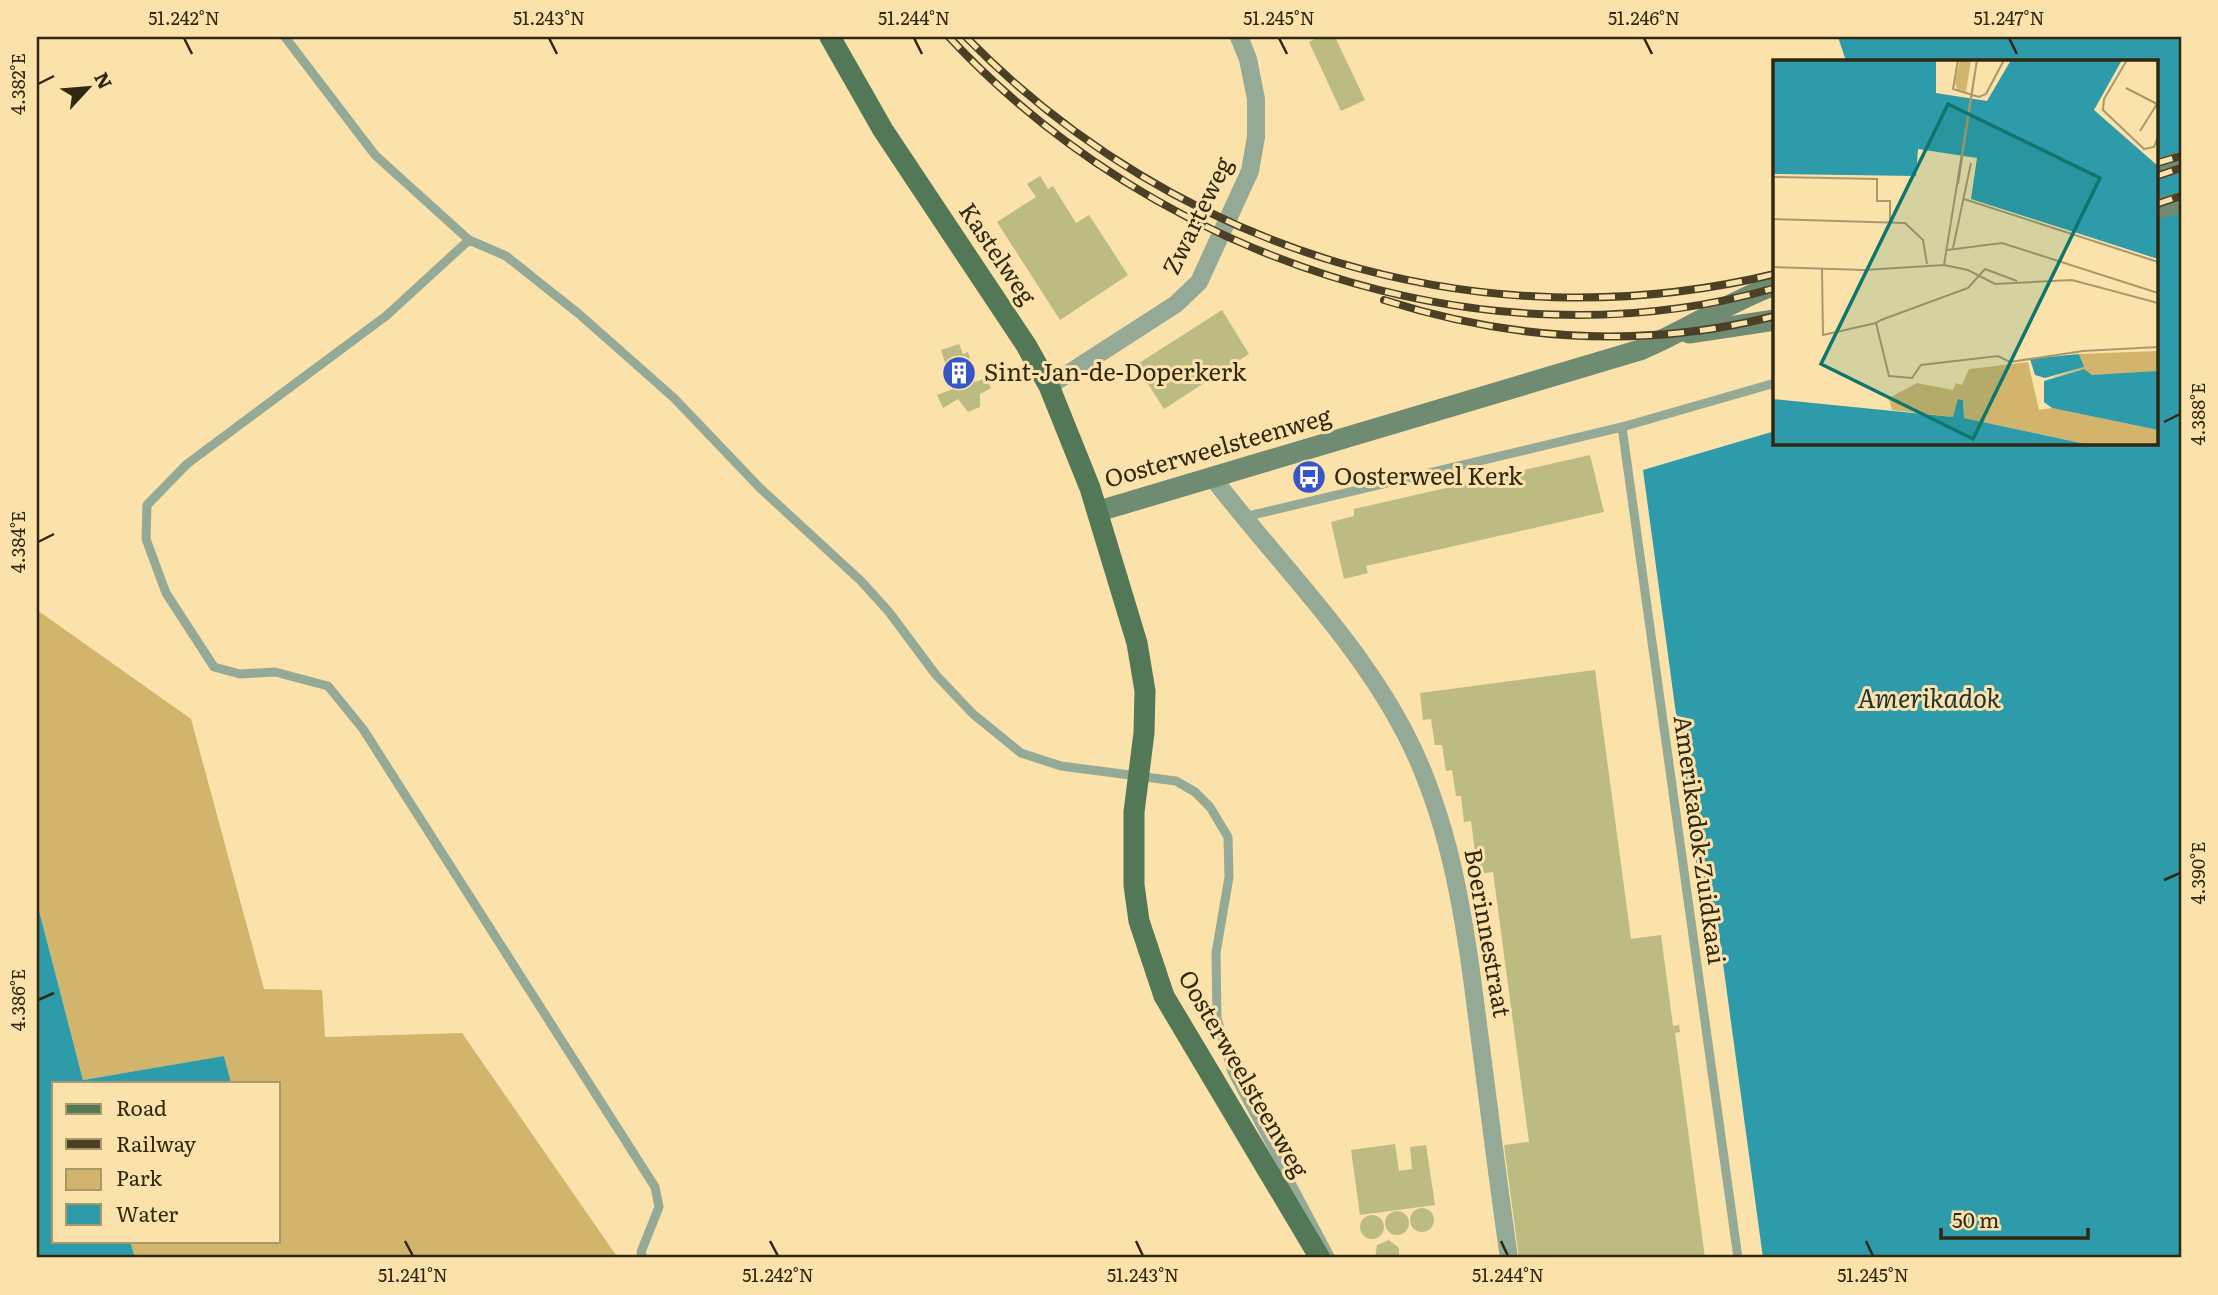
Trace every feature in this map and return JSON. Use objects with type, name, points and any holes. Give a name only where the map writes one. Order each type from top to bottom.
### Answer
[{"type":"main road","name":"Kastelweg","points":[[830,37],[883,130],[1026,345],[1048,386],[1099,511]]},
{"type":"main road","points":[[2158,169],[2181,162]]},
{"type":"main road","points":[[2158,209],[2181,202]]},
{"type":"main road","name":"Oosterweelsteenweg","points":[[1320,1258],[1164,996],[1139,921],[1134,885],[1134,813],[1144,733],[1145,691],[1137,643],[1099,511],[1640,349],[1676,335],[1748,296],[1773,286]]},
{"type":"main road","name":"Oosterweelsteenweg","points":[[1676,335],[1773,320]]},
{"type":"street","name":"Zwarteweg","points":[[1048,386],[1176,304],[1199,282],[1250,172],[1256,137],[1256,99],[1248,59],[1239,37]]},
{"type":"street","name":"Boerinnestraat","points":[[1213,478],[1242,517],[1349,643],[1405,733],[1429,788],[1445,837],[1464,914],[1509,1258]]},
{"type":"lane","points":[[285,37],[375,155],[469,240],[506,256],[579,314],[674,398],[760,488],[889,611],[936,675],[973,714],[1021,753],[1061,766],[1176,781],[1195,792],[1210,807],[1228,837],[1229,877],[1216,953],[1217,1018],[1231,1072],[1331,1258]]},
{"type":"lane","points":[[469,240],[386,316],[187,464],[147,505],[146,539],[166,593],[214,667],[240,674],[275,672],[328,686],[363,729],[655,1187],[659,1208],[641,1252],[643,1258]]},
{"type":"lane","points":[[1242,517],[1622,428],[1773,384]]},
{"type":"lane","name":"Amerikadok-Zuidkaai","points":[[1622,428],[1738,1258]]},
{"type":"green space","points":[[37,610],[191,719],[264,989],[322,990],[325,1037],[462,1033],[618,1258],[135,1258],[130,1242],[280,1242],[280,1082],[231,1082],[224,1056],[83,1080],[37,903]]},
{"type":"water","name":"Amerikadok","points":[[1838,37],[2181,37],[2181,1258],[1763,1258],[1717,919],[1704,921],[1643,470],[1773,432],[1773,444],[2158,444],[2158,60],[1846,60]]},
{"type":"water","points":[[37,903],[83,1080],[224,1056],[231,1082],[52,1082],[52,1242],[130,1242],[135,1258],[37,1258]]},
{"type":"building","points":[[1320,37],[1335,37],[1365,100],[1341,111],[1309,42]]},
{"type":"building","points":[[1040,176],[1048,189],[1053,186],[1076,223],[1089,215],[1128,275],[1060,320],[997,222],[1036,197],[1027,184]]},
{"type":"building","points":[[1222,310],[1249,354],[1164,409],[1136,365]]},
{"type":"building","name":"Sint-Jan-de-Doperkerk","points":[[959,344],[963,354],[968,352],[970,358],[967,361],[975,382],[986,378],[991,388],[980,394],[980,407],[968,412],[958,399],[943,408],[937,395],[953,389],[941,350]]},
{"type":"building","points":[[1590,455],[1604,512],[1366,566],[1368,573],[1344,579],[1331,522],[1354,516],[1354,509]]},
{"type":"building","points":[[1595,670],[1631,939],[1661,935],[1673,1026],[1679,1025],[1680,1032],[1675,1033],[1705,1258],[1519,1258],[1504,1145],[1529,1142],[1493,872],[1478,874],[1471,821],[1464,822],[1461,796],[1456,796],[1452,770],[1446,771],[1442,745],[1435,745],[1431,719],[1423,720],[1420,693]]},
{"type":"building","points":[[1395,1144],[1399,1171],[1412,1169],[1410,1147],[1426,1145],[1435,1205],[1360,1215],[1351,1150]]},
{"type":"building","points":[[1422,1208],[1430,1212],[1434,1220],[1430,1228],[1422,1232],[1414,1228],[1410,1220],[1414,1212]]},
{"type":"building","points":[[1397,1211],[1405,1215],[1409,1223],[1405,1231],[1397,1235],[1389,1231],[1385,1223],[1389,1215]]},
{"type":"building","points":[[1372,1215],[1380,1219],[1384,1227],[1380,1235],[1372,1239],[1364,1235],[1360,1227],[1364,1219]]},
{"type":"building","points":[[1389,1240],[1399,1248],[1399,1258],[1375,1258],[1377,1245]]},
{"type":"railway","points":[[949,37],[1031,114],[1123,180],[1223,235],[1329,276],[1439,303],[1551,315],[1664,310],[1773,288]]},
{"type":"railway","points":[[966,37],[1049,112],[1140,175],[1237,225],[1339,263],[1445,287],[1554,297],[1664,293],[1773,274]]},
{"type":"railway","points":[[2158,163],[2181,156]]},
{"type":"railway","points":[[2158,176],[2181,168]]},
{"type":"railway","points":[[2158,204],[2181,196]]},
{"type":"railway","points":[[1384,300],[1481,324],[1579,336],[1677,333],[1773,316]]},
{"type":"place","name":"Sint-Jan-de-Doperkerk","points":[[959,373]]},
{"type":"place","name":"Oosterweel Kerk","points":[[1309,477]]}]
